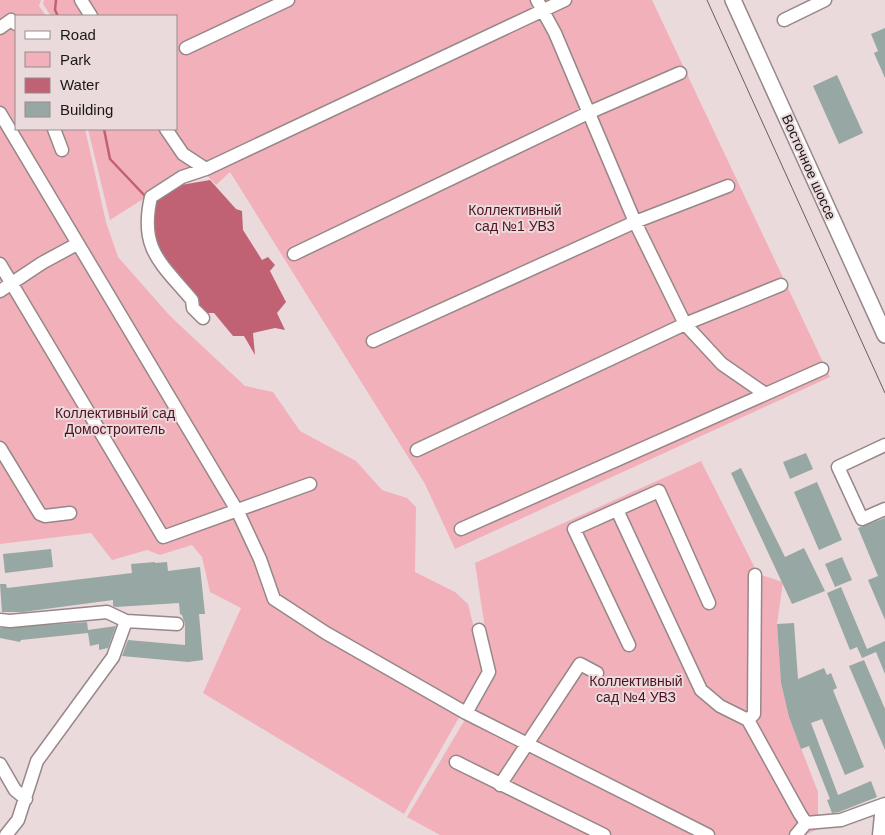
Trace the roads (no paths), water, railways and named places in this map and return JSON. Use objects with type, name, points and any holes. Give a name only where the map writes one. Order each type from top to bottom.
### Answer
[{"type":"main road","name":"Восточное шоссе","points":[[733,0],[885,335]]},
{"type":"lane","points":[[80,0],[90,15]]},
{"type":"lane","points":[[186,48],[288,0]]},
{"type":"lane","points":[[203,318],[193,308],[192,300],[155,256],[148,238],[146,218],[150,202],[182,177],[206,170],[539,5],[566,0]]},
{"type":"lane","points":[[784,20],[825,0]]},
{"type":"lane","points":[[539,5],[555,33],[635,222],[685,324],[722,364],[764,393]]},
{"type":"lane","points":[[0,28],[11,20],[15,21]]},
{"type":"lane","points":[[294,254],[588,113],[680,74]]},
{"type":"lane","points":[[0,113],[76,244],[238,512],[260,559],[274,599],[326,633],[526,746],[708,835]]},
{"type":"lane","points":[[54,130],[62,150]]},
{"type":"lane","points":[[167,130],[183,154],[206,170]]},
{"type":"lane","points":[[372,341],[635,222],[728,186]]},
{"type":"lane","points":[[0,291],[76,244]]},
{"type":"lane","points":[[0,264],[160,534],[164,537],[238,512],[310,484]]},
{"type":"lane","points":[[417,450],[685,324],[781,285]]},
{"type":"lane","points":[[461,529],[764,393],[822,369]]},
{"type":"lane","points":[[885,445],[838,467],[862,519],[885,509]]},
{"type":"lane","points":[[0,448],[40,514],[45,516],[70,513]]},
{"type":"lane","points":[[629,645],[574,529],[659,491],[710,603]]},
{"type":"lane","points":[[618,510],[701,690],[720,706],[748,720],[806,823]]},
{"type":"lane","points":[[748,720],[754,714],[754,575]]},
{"type":"lane","points":[[0,620],[10,621],[107,612],[126,621],[177,624]]},
{"type":"lane","points":[[6,835],[18,820],[37,761],[113,657],[126,621]]},
{"type":"lane","points":[[466,713],[490,672],[479,630]]},
{"type":"lane","points":[[500,785],[580,664],[598,673]]},
{"type":"lane","points":[[456,762],[604,835]]},
{"type":"lane","points":[[0,764],[15,790],[26,799]]},
{"type":"lane","points":[[796,835],[806,823],[841,820],[883,805],[879,835]]},
{"type":"water","points":[[210,180],[236,209],[242,211],[243,230],[262,260],[268,257],[275,265],[270,271],[286,302],[277,313],[285,330],[275,328],[253,333],[255,355],[244,336],[233,336],[214,313],[203,313],[157,250],[151,216],[156,201],[181,185]]},
{"type":"waterway","points":[[56,0],[55,10],[58,15]]},
{"type":"waterway","points":[[104,130],[110,159],[146,197]]},
{"type":"tram line","points":[[707,0],[885,393]]},
{"type":"park label","name":"Коллективный сад №1 УВЗ","points":[[515,218]]},
{"type":"park label","name":"Коллективный сад Домостроитель","points":[[115,422]]},
{"type":"park label","name":"Коллективный сад №4 УВЗ","points":[[636,690]]}]
